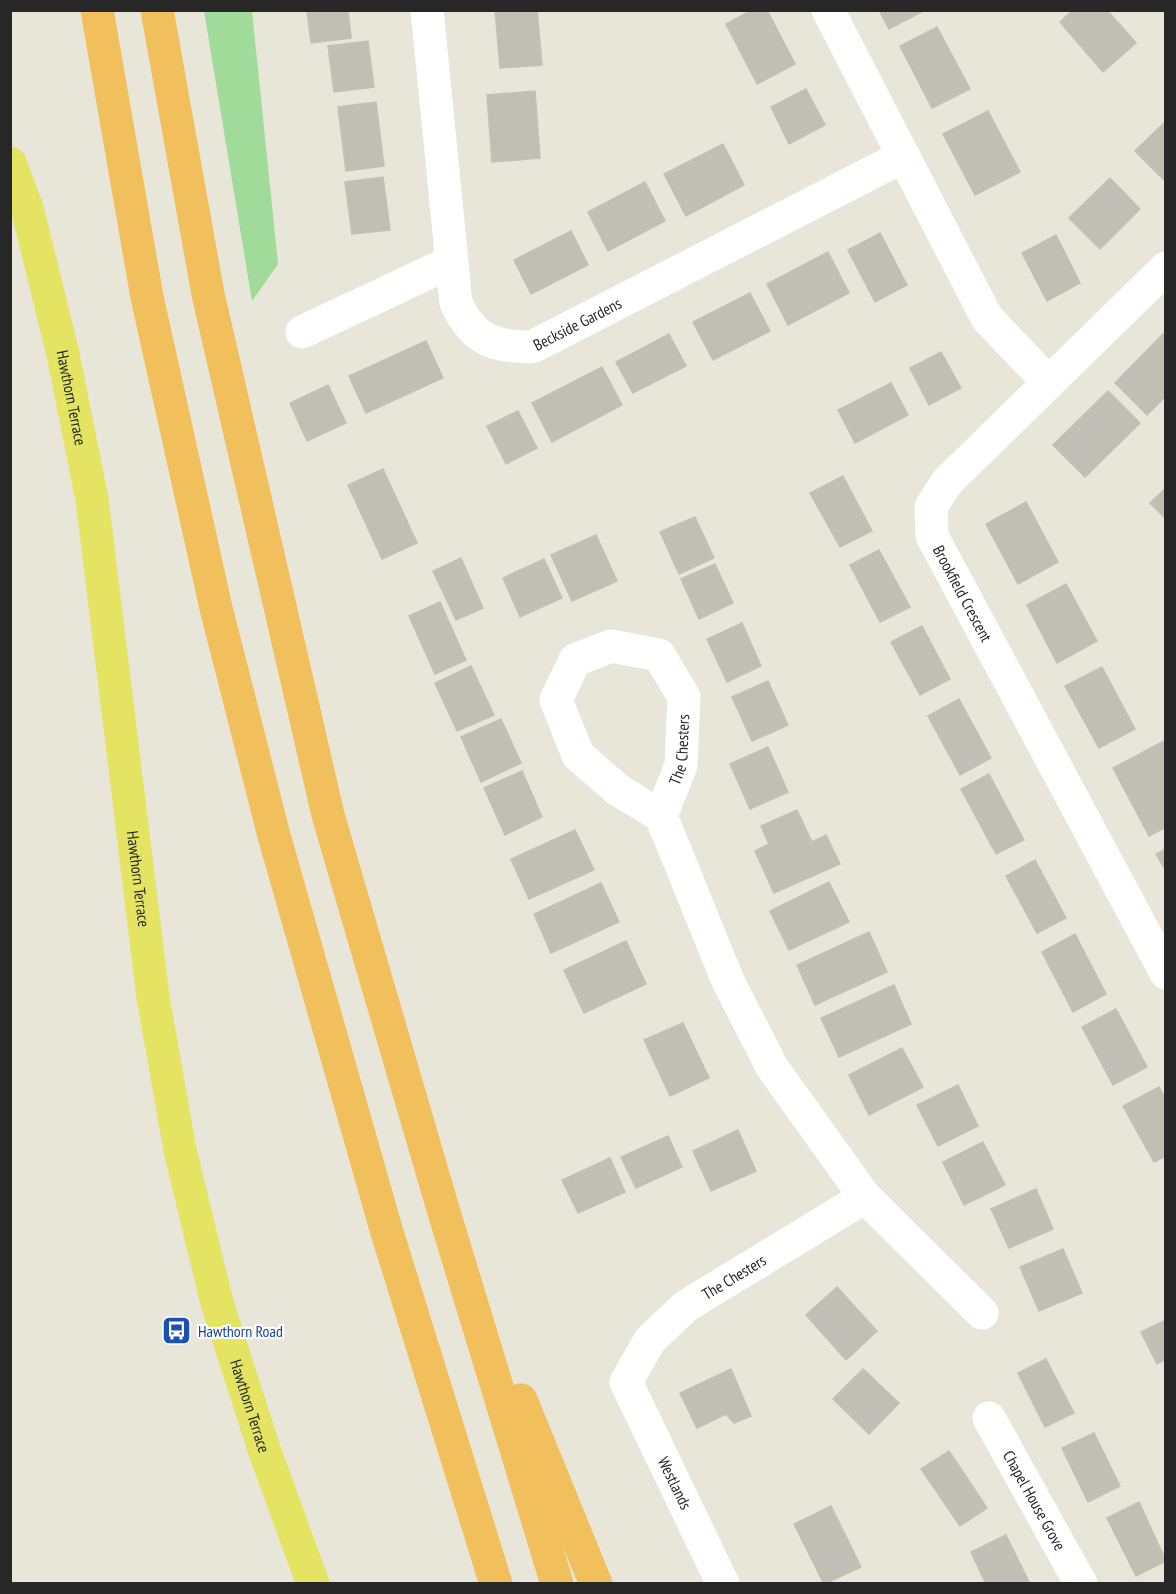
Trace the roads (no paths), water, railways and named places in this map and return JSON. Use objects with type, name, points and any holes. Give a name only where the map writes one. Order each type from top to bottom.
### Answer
[{"type":"highway","points":[[97,10],[147,297],[219,620],[273,832],[382,1218],[496,1584]]},
{"type":"highway","points":[[156,10],[208,294],[328,815],[443,1209],[557,1584]]},
{"type":"highway","points":[[443,1209],[596,1584]]},
{"type":"main road","name":"Hawthorn Terrace","points":[[10,163],[27,208],[63,354],[92,499],[153,997],[180,1150],[217,1303],[265,1452],[313,1584]]},
{"type":"street","name":"Beckside Gardens","points":[[427,10],[456,303],[474,331],[488,341],[507,347],[532,347],[904,156]]},
{"type":"street","points":[[828,10],[987,318],[1049,383]]},
{"type":"street","points":[[302,332],[451,262]]},
{"type":"street","name":"Brookfield Crescent","points":[[1166,268],[948,482],[931,507],[932,536],[1166,973]]},
{"type":"street","name":"The Chesters","points":[[611,646],[658,656],[684,697],[681,765],[661,816],[618,790],[578,755],[556,700],[575,660],[611,646]]},
{"type":"street","points":[[661,816],[728,981],[771,1067],[865,1197],[982,1314]]},
{"type":"street","name":"The Chesters","points":[[626,1382],[650,1340],[686,1306],[865,1197]]},
{"type":"street","name":"Westlands","points":[[626,1382],[723,1584]]},
{"type":"street","name":"Chapel House Grove","points":[[989,1418],[1082,1584]]},
{"type":"place","name":"Hawthorn Road","points":[[177,1331]]}]
